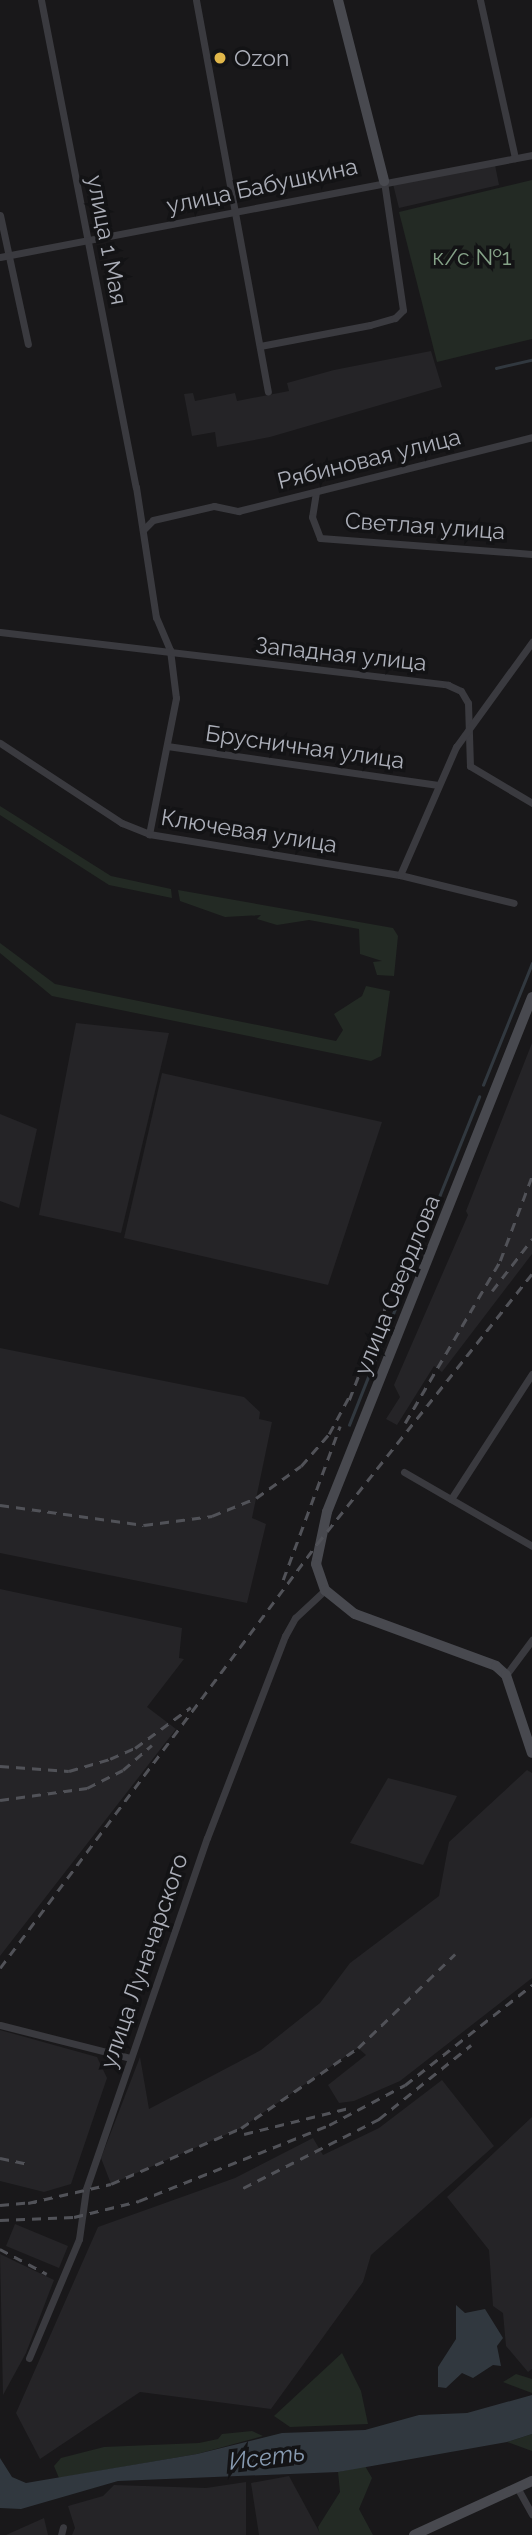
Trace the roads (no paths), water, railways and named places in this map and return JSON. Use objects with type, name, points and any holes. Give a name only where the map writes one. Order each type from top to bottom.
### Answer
[{"type":"main road","points":[[338,0],[384,181]]},
{"type":"main road","name":"улица Свердлова","points":[[325,1590],[317,1554],[327,1512],[532,997]]},
{"type":"main road","points":[[325,1590],[355,1614],[471,1653],[506,1675],[532,1753]]},
{"type":"main road","points":[[414,2535],[532,2481]]},
{"type":"street","name":"улица 1 Мая","points":[[41,0],[136,487],[156,617],[170,650],[176,698],[149,834]]},
{"type":"street","points":[[196,0],[268,391]]},
{"type":"street","points":[[480,0],[515,158]]},
{"type":"street","name":"улица Бабушкина","points":[[0,257],[237,213],[384,181],[532,155]]},
{"type":"street","points":[[260,346],[370,325],[394,318],[403,310],[384,181]]},
{"type":"street","points":[[0,215],[28,344]]},
{"type":"street","name":"Рябиновая улица","points":[[143,530],[153,520],[214,506],[238,511],[532,437]]},
{"type":"street","name":"Светлая улица","points":[[316,492],[312,517],[320,538],[532,554]]},
{"type":"street","name":"Западная улица","points":[[0,632],[170,650],[267,666],[447,685],[461,691],[468,703],[470,766],[532,803]]},
{"type":"street","points":[[400,875],[456,747],[468,735],[474,720],[532,642]]},
{"type":"street","name":"Ключевая улица","points":[[0,743],[122,824],[149,834],[400,875],[514,903]]},
{"type":"street","name":"Брусничная улица","points":[[167,746],[438,785]]},
{"type":"street","points":[[451,1499],[532,1374]]},
{"type":"street","points":[[404,1472],[532,1546]]},
{"type":"street","name":"улица Луначарского","points":[[29,2358],[79,2239],[86,2189],[173,1929],[285,1636],[295,1618],[325,1590]]},
{"type":"street","points":[[506,1675],[532,1640]]},
{"type":"street","points":[[0,2025],[130,2058]]},
{"type":"street","points":[[518,2488],[532,2514]]},
{"type":"water","points":[[456,2305],[465,2313],[485,2309],[503,2338],[497,2346],[501,2366],[493,2365],[473,2378],[462,2373],[446,2388],[438,2387],[438,2367],[456,2339]]},
{"type":"water","name":"Исеть","points":[[532,2395],[532,2434],[507,2442],[338,2472],[118,2481],[21,2509],[0,2508],[0,2458],[12,2477],[26,2483],[197,2454],[282,2433],[365,2430],[419,2415],[467,2413]]},
{"type":"waterway","points":[[496,368],[532,360]]},
{"type":"waterway","points":[[483,1085],[532,963]]},
{"type":"waterway","points":[[439,1197],[479,1097]]},
{"type":"waterway","points":[[349,1425],[431,1218]]},
{"type":"railway","points":[[405,1423],[500,1261],[532,1176]]},
{"type":"railway","points":[[492,1291],[532,1239]]},
{"type":"railway","points":[[349,1400],[406,1254]]},
{"type":"railway","points":[[0,1968],[317,1544],[532,1274]]},
{"type":"railway","points":[[0,1505],[144,1525],[212,1516],[256,1498],[301,1466],[329,1434],[351,1393]]},
{"type":"railway","points":[[283,1580],[340,1426]]},
{"type":"railway","points":[[0,1766],[69,1771],[110,1759],[135,1748],[191,1707]]},
{"type":"railway","points":[[0,1800],[87,1788],[123,1770],[152,1745]]},
{"type":"railway","points":[[28,2203],[111,2184],[241,2128],[358,2048],[455,1954]]},
{"type":"railway","points":[[0,2220],[74,2217],[139,2201],[329,2125],[405,2085],[532,1985]]},
{"type":"railway","points":[[243,2188],[379,2119],[471,2045]]},
{"type":"railway","points":[[244,2134],[349,2108]]},
{"type":"railway","points":[[0,2158],[28,2164]]},
{"type":"railway","points":[[0,2205],[36,2202]]},
{"type":"railway","points":[[0,2249],[47,2274]]},
{"type":"place","name":"Ozon","points":[[220,58]]},
{"type":"park label","name":"к/с №1","points":[[472,257]]}]
